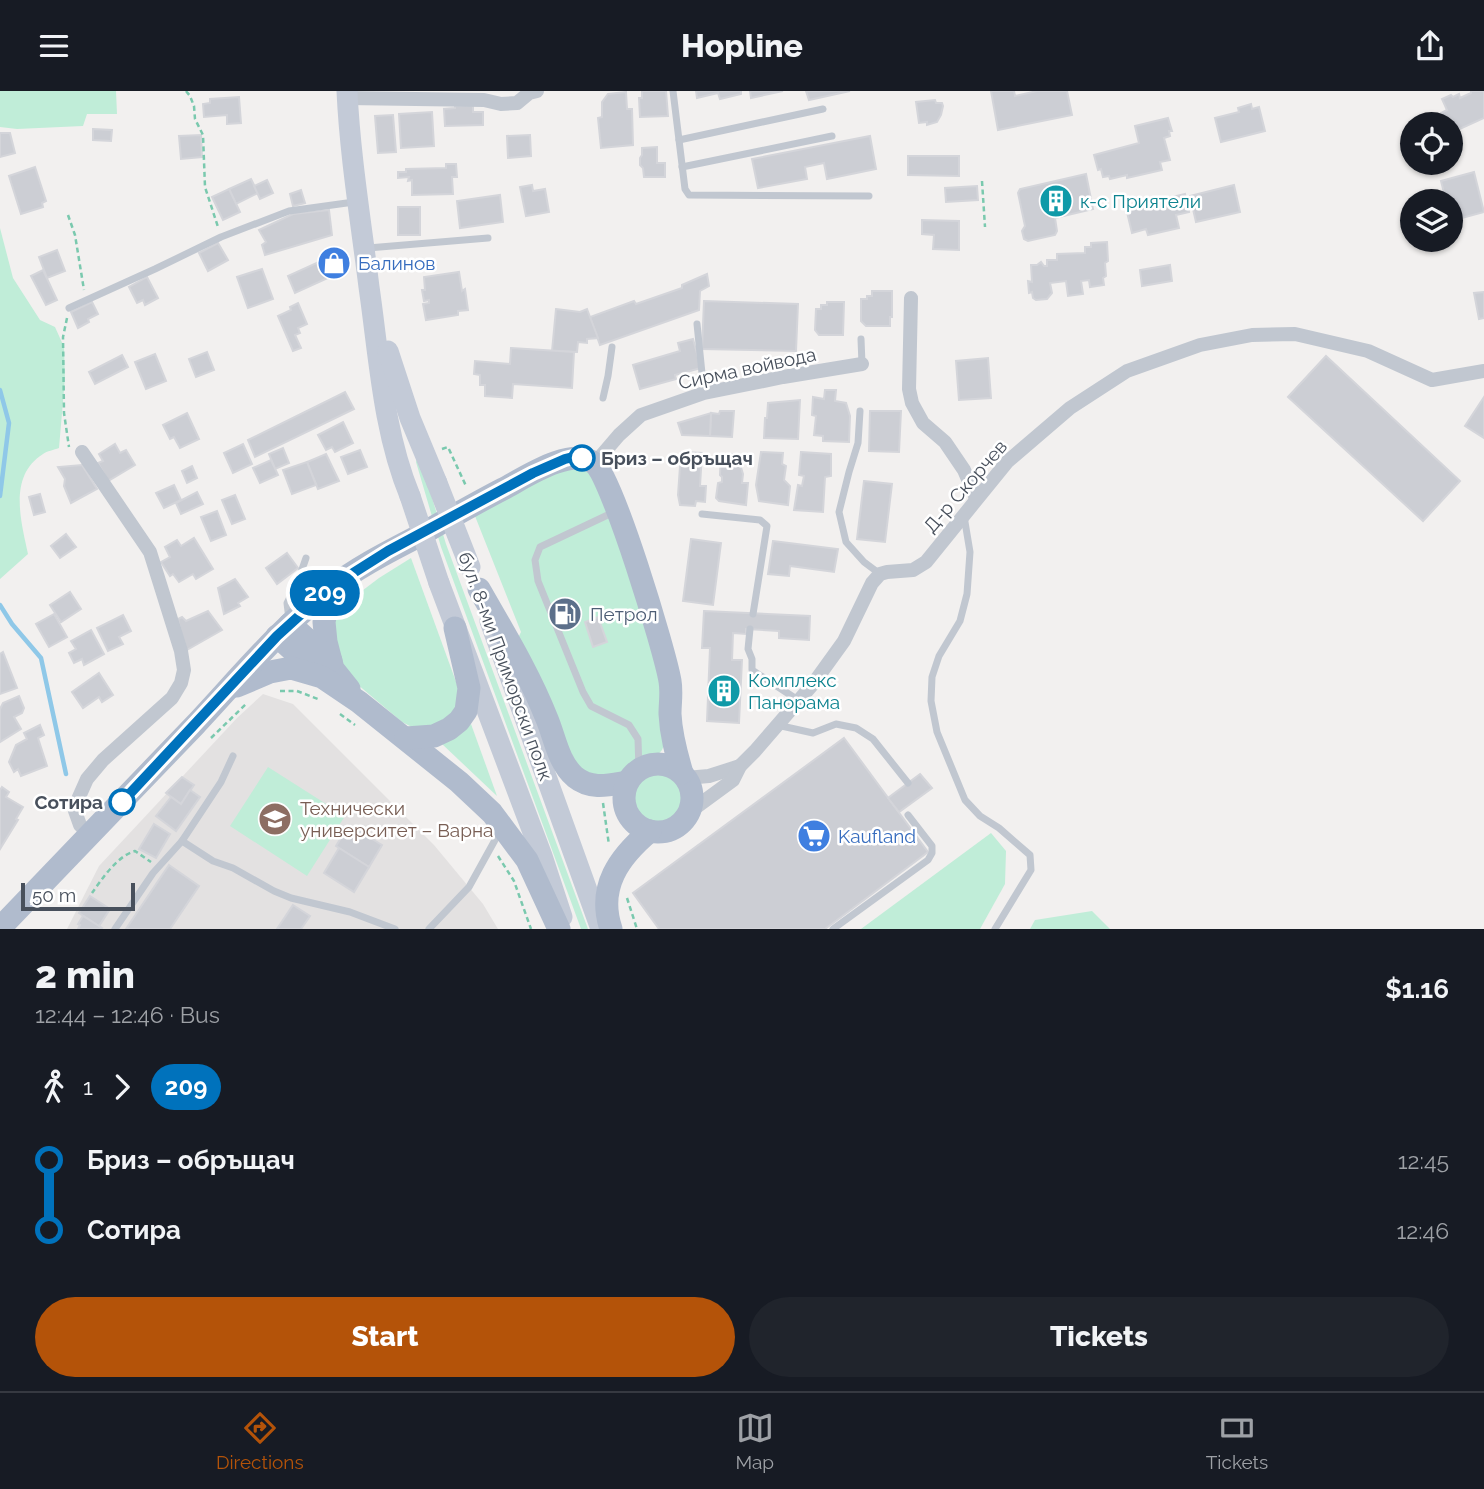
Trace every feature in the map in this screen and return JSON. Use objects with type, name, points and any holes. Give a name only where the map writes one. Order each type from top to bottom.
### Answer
[{"type":"main road","name":"бул. 8-ми Приморски полк","points":[[347,94],[379,366],[403,478],[455,628],[542,856],[566,929]]},
{"type":"main road","name":"бул. 8-ми Приморски полк","points":[[369,285],[410,418],[479,589],[601,929]]},
{"type":"main road","points":[[4,916],[90,835],[284,630],[331,587],[388,551],[533,473],[565,459],[582,458],[595,463],[608,486],[658,635],[670,683],[674,749],[692,793],[692,803],[679,825],[665,831],[650,831],[637,825],[628,815],[624,802],[638,772],[662,750],[667,738],[670,714]]},
{"type":"main road","points":[[325,679],[324,622],[331,587]]},
{"type":"main road","points":[[479,589],[513,648],[547,718],[563,760],[575,777],[588,784],[601,786],[666,764],[684,776]]},
{"type":"main road","points":[[406,738],[435,736],[459,721],[466,711],[469,688],[455,628]]},
{"type":"main road","points":[[284,630],[325,679],[406,738],[492,813],[497,836],[527,860],[559,929]]},
{"type":"main road","points":[[228,690],[270,671],[291,668],[325,679]]},
{"type":"main road","points":[[611,929],[606,898],[616,867],[636,842],[650,831]]},
{"type":"street","points":[[347,94],[475,100],[501,104],[517,103],[529,93],[537,91]]},
{"type":"street","points":[[911,298],[909,389],[912,403],[923,423],[945,442],[964,470],[976,498]]},
{"type":"street","name":"Д-р Скорчев","points":[[880,574],[913,570],[926,562],[1007,462],[1070,408],[1127,371],[1200,345],[1252,335],[1295,334],[1368,351],[1432,380],[1484,371]]},
{"type":"street","name":"Сирма войвода","points":[[595,463],[641,415],[704,393],[862,364]]},
{"type":"street","points":[[82,452],[150,552],[181,651],[184,670],[181,683],[172,698],[103,760],[88,779],[75,811],[80,825],[90,835]]},
{"type":"street","points":[[688,813],[733,780],[740,766],[813,684],[844,641],[872,583],[880,574]]},
{"type":"street","points":[[684,776],[709,776],[740,766]]},
{"type":"lane","points":[[673,91],[686,191],[692,196],[869,196]]},
{"type":"lane","points":[[679,140],[823,109]]},
{"type":"lane","points":[[682,167],[831,136]]},
{"type":"lane","points":[[69,308],[221,237],[289,211],[358,201]]},
{"type":"lane","points":[[364,248],[488,238]]},
{"type":"lane","points":[[697,324],[704,393]]},
{"type":"lane","name":"Сирма войвода","points":[[861,339],[862,364]]},
{"type":"lane","points":[[603,398],[612,347]]},
{"type":"lane","points":[[860,411],[859,443],[839,512],[846,542],[864,562],[880,574]]},
{"type":"lane","points":[[617,511],[540,547],[535,560],[538,581],[583,692],[591,706],[629,726],[638,740],[638,772]]},
{"type":"lane","points":[[702,514],[760,520],[766,526],[753,614]]},
{"type":"lane","points":[[964,516],[970,552],[967,594],[960,621],[939,656],[932,677],[930,701],[937,732],[965,800],[980,816],[999,828],[1030,855],[1031,870],[995,929]]},
{"type":"lane","points":[[284,630],[287,603],[306,558]]},
{"type":"lane","points":[[750,629],[748,649],[752,670],[798,700]]},
{"type":"lane","points":[[777,725],[813,733],[836,725],[856,728],[873,739],[908,783]]},
{"type":"lane","points":[[115,929],[158,867],[182,841],[221,782],[233,756]]},
{"type":"lane","points":[[833,929],[929,860],[932,846],[908,815]]},
{"type":"lane","points":[[429,929],[469,887],[497,836]]},
{"type":"lane","points":[[182,841],[213,861],[233,867],[290,898],[350,912],[372,926],[395,929]]},
{"type":"path","points":[[186,91],[203,135],[205,187],[221,237]]},
{"type":"path","points":[[982,181],[985,227]]},
{"type":"path","points":[[68,215],[75,235],[83,290],[89,299]]},
{"type":"path","points":[[69,308],[63,337],[64,413],[68,447],[82,452]]},
{"type":"path","points":[[426,456],[448,447],[468,491]]},
{"type":"path","points":[[277,690],[297,691],[325,679]]},
{"type":"path","points":[[206,743],[251,699]]},
{"type":"path","points":[[332,708],[364,732]]},
{"type":"path","points":[[497,836],[531,929]]},
{"type":"path","points":[[92,893],[130,852],[135,852],[158,867]]},
{"type":"shaded area","name":"Технически университет – Варна","points":[[263,694],[293,704],[434,845],[483,904],[498,929],[67,929],[99,866],[237,718]]},
{"type":"green space","points":[[0,91],[116,91],[117,114],[87,114],[83,126],[17,129],[0,127]]},
{"type":"green space","points":[[0,228],[13,278],[40,320],[55,327],[64,347],[65,378],[59,448],[45,453],[32,463],[21,487],[20,514],[28,554],[0,579]]},
{"type":"green space","points":[[417,458],[420,458],[446,544],[588,929],[581,929],[441,547]]},
{"type":"green space","points":[[595,463],[658,635],[667,738],[662,750],[650,764],[666,765],[680,772],[687,780],[693,799],[688,814],[677,825],[662,831],[647,830],[634,822],[626,807],[627,782],[588,784],[513,648],[521,632],[471,506],[533,473]]},
{"type":"green space","points":[[411,558],[463,701],[450,722],[418,730],[402,722],[357,684],[341,666],[330,628],[342,606]]},
{"type":"green space","points":[[471,724],[497,796],[441,743]]},
{"type":"green space","points":[[268,767],[345,816],[307,876],[230,826]]},
{"type":"green space","points":[[991,833],[1006,851],[1005,884],[980,929],[861,929]]},
{"type":"green space","points":[[1092,911],[1110,929],[1030,929],[1035,920]]},
{"type":"building","points":[[642,91],[666,91],[668,116],[640,117],[639,98],[642,98]]},
{"type":"building","points":[[696,91],[741,91],[741,94],[720,99],[718,93],[697,98]]},
{"type":"building","points":[[750,91],[783,91],[751,98]]},
{"type":"building","points":[[806,91],[850,91],[809,100]]},
{"type":"building","points":[[991,91],[1014,91],[1015,96],[1037,91],[1067,91],[1072,115],[998,130]]},
{"type":"building","points":[[1484,91],[1484,118],[1463,128],[1463,112],[1443,112],[1447,110],[1442,99],[1459,94],[1460,98]]},
{"type":"building","points":[[626,92],[627,109],[632,109],[633,145],[601,148],[598,118],[602,117],[602,102],[608,94]]},
{"type":"building","points":[[239,97],[241,123],[227,124],[227,115],[204,117],[203,104],[210,103],[210,99]]},
{"type":"building","points":[[935,100],[943,106],[937,122],[927,125],[927,122],[919,123],[916,102]]},
{"type":"building","points":[[1251,104],[1252,109],[1259,107],[1265,131],[1221,142],[1215,118],[1239,112],[1238,108]]},
{"type":"building","points":[[473,105],[473,112],[483,112],[483,125],[445,126],[444,109]]},
{"type":"building","points":[[432,112],[434,146],[401,148],[399,114]]},
{"type":"building","points":[[393,115],[396,152],[378,153],[375,116]]},
{"type":"building","points":[[1168,118],[1172,131],[1169,131],[1170,136],[1164,138],[1170,160],[1160,162],[1162,170],[1127,178],[1127,175],[1110,179],[1109,176],[1103,177],[1094,155],[1139,143],[1135,126]]},
{"type":"building","points":[[93,129],[112,130],[111,141],[93,140]]},
{"type":"building","points":[[0,133],[10,133],[15,153],[0,157]]},
{"type":"building","points":[[201,135],[202,157],[181,159],[179,136]]},
{"type":"building","points":[[530,135],[531,156],[508,158],[507,136]]},
{"type":"building","points":[[870,136],[876,169],[827,179],[824,163],[805,167],[807,179],[758,188],[752,159]]},
{"type":"building","points":[[657,147],[657,163],[665,163],[665,177],[644,177],[640,165],[642,148]]},
{"type":"building","points":[[908,156],[959,156],[959,176],[908,175]]},
{"type":"building","points":[[446,164],[456,164],[457,177],[452,177],[453,194],[412,195],[412,180],[408,181],[409,177],[398,178],[398,172],[406,172],[406,169],[446,168]]},
{"type":"building","points":[[35,167],[46,201],[42,203],[43,207],[21,214],[9,176]]},
{"type":"building","points":[[1474,172],[1484,212],[1463,218],[1463,189],[1443,189],[1441,181]]},
{"type":"building","name":"к-с Приятели","points":[[1086,174],[1093,209],[1055,218],[1055,235],[1028,241],[1024,239],[1022,231],[1025,226],[1018,193],[1020,189]]},
{"type":"building","points":[[251,179],[258,193],[236,204],[229,189]]},
{"type":"building","points":[[267,180],[273,193],[260,199],[254,186]]},
{"type":"building","points":[[532,185],[533,191],[545,189],[549,212],[526,216],[520,187]]},
{"type":"building","points":[[1234,185],[1240,212],[1196,222],[1190,196]]},
{"type":"building","points":[[977,186],[978,200],[946,202],[945,188]]},
{"type":"building","points":[[229,189],[240,212],[223,220],[212,197]]},
{"type":"building","points":[[301,190],[305,203],[293,206],[290,194]]},
{"type":"building","points":[[1185,194],[1189,212],[1176,215],[1179,228],[1148,235],[1146,229],[1132,233],[1126,208]]},
{"type":"building","points":[[500,195],[503,222],[460,228],[457,201]]},
{"type":"building","points":[[398,207],[420,207],[420,235],[398,235]]},
{"type":"building","points":[[329,210],[332,235],[265,255],[262,245],[266,242],[259,230],[293,214]]},
{"type":"building","points":[[922,220],[959,221],[959,250],[933,249],[934,235],[922,234]]},
{"type":"building","name":"к-с Приятели","points":[[1107,242],[1108,261],[1105,263],[1104,285],[1090,287],[1089,280],[1081,281],[1083,294],[1068,296],[1066,281],[1050,283],[1052,293],[1047,299],[1036,300],[1032,292],[1029,293],[1028,281],[1032,282],[1031,265],[1041,262],[1047,266],[1047,260],[1057,260],[1057,254],[1085,253],[1085,247],[1091,247],[1091,243]]},
{"type":"building","points":[[218,243],[228,260],[208,271],[199,253]]},
{"type":"building","points":[[57,250],[65,271],[47,278],[39,257]]},
{"type":"building","points":[[323,260],[330,277],[295,293],[288,276]]},
{"type":"building","points":[[1170,265],[1172,281],[1142,286],[1140,270]]},
{"type":"building","points":[[262,269],[273,299],[248,308],[237,277]]},
{"type":"building","points":[[43,270],[57,300],[46,305],[31,276]]},
{"type":"building","points":[[459,272],[468,310],[458,311],[458,315],[426,320],[423,304],[429,303],[429,300],[424,301],[424,277]]},
{"type":"building","points":[[707,274],[709,286],[700,291],[699,310],[600,345],[590,317],[682,288],[682,285]]},
{"type":"building","points":[[147,277],[158,298],[145,305],[143,300],[137,303],[129,287]]},
{"type":"building","points":[[872,291],[892,291],[890,326],[866,326],[861,321],[861,299],[872,296]]},
{"type":"building","points":[[1484,292],[1484,318],[1479,319],[1474,293]]},
{"type":"building","points":[[704,301],[798,304],[796,351],[702,349]]},
{"type":"building","points":[[92,302],[98,314],[78,328],[71,312]]},
{"type":"building","points":[[827,302],[844,302],[843,335],[819,335],[815,330],[816,309],[821,309],[821,305],[827,305]]},
{"type":"building","points":[[298,303],[307,324],[298,328],[300,333],[295,335],[301,348],[293,351],[278,316]]},
{"type":"building","points":[[556,309],[580,312],[587,309],[598,338],[587,339],[587,343],[578,342],[577,352],[552,351]]},
{"type":"building","points":[[693,339],[701,368],[675,375],[676,379],[640,389],[633,365],[680,351],[678,343]]},
{"type":"building","points":[[511,348],[574,352],[572,388],[513,384],[512,398],[485,396],[485,385],[480,385],[480,375],[474,374],[475,361],[510,364]]},
{"type":"building","points":[[207,352],[214,370],[196,377],[189,359]]},
{"type":"building","points":[[155,354],[166,381],[146,389],[135,362]]},
{"type":"building","points":[[122,355],[128,367],[95,384],[89,372]]},
{"type":"building","points":[[1326,356],[1460,481],[1423,521],[1288,397]]},
{"type":"building","points":[[988,358],[991,398],[959,400],[956,361]]},
{"type":"building","points":[[825,390],[836,390],[835,401],[846,403],[850,416],[849,442],[823,441],[823,436],[814,435],[816,416],[812,415],[813,397],[824,399]]},
{"type":"building","points":[[345,392],[354,409],[255,457],[248,440]]},
{"type":"building","points":[[1484,397],[1484,438],[1465,426]]},
{"type":"building","points":[[800,400],[798,439],[764,438],[768,403]]},
{"type":"building","points":[[720,411],[734,411],[732,437],[710,436],[711,413],[719,414]]},
{"type":"building","points":[[870,411],[901,411],[899,452],[869,451]]},
{"type":"building","points":[[187,413],[199,439],[180,448],[174,437],[170,439],[163,425]]},
{"type":"building","points":[[711,413],[710,436],[682,435],[678,423]]},
{"type":"building","points":[[343,422],[353,443],[335,452],[332,447],[326,450],[318,435]]},
{"type":"building","points":[[115,444],[120,453],[126,450],[135,465],[108,481],[98,463],[103,461],[99,454]]},
{"type":"building","points":[[243,444],[252,464],[233,473],[224,453]]},
{"type":"building","points":[[283,448],[289,463],[275,469],[269,454]]},
{"type":"building","points":[[360,450],[367,467],[348,474],[341,457]]},
{"type":"building","points":[[681,452],[702,453],[700,486],[706,486],[705,502],[696,501],[695,506],[680,505],[678,495]]},
{"type":"building","points":[[761,452],[783,453],[782,464],[786,466],[784,480],[790,486],[788,505],[759,501],[756,485]]},
{"type":"building","points":[[801,452],[831,454],[831,476],[825,477],[823,512],[794,510],[798,485],[802,486],[804,476],[799,475]]},
{"type":"building","points":[[326,454],[339,481],[318,489],[307,462]]},
{"type":"building","points":[[721,454],[737,454],[743,474],[742,483],[748,483],[746,505],[719,501],[716,498],[718,483],[722,482]]},
{"type":"building","points":[[271,460],[278,475],[260,483],[253,468]]},
{"type":"building","points":[[307,462],[316,485],[292,494],[283,470]]},
{"type":"building","points":[[82,465],[97,489],[71,503],[64,486],[65,479],[58,467]]},
{"type":"building","points":[[192,466],[197,478],[187,483],[182,471]]},
{"type":"building","points":[[864,481],[892,484],[885,542],[857,539]]},
{"type":"building","points":[[174,485],[181,500],[164,508],[156,493]]},
{"type":"building","points":[[197,492],[203,504],[181,514],[176,503]]},
{"type":"building","points":[[40,494],[45,512],[34,515],[29,497]]},
{"type":"building","points":[[235,495],[245,519],[232,524],[222,500]]},
{"type":"building","points":[[217,511],[226,535],[211,541],[201,517]]},
{"type":"building","points":[[66,534],[76,547],[60,558],[51,546]]},
{"type":"building","points":[[194,538],[213,569],[196,579],[193,574],[179,582],[173,574],[170,576],[161,562],[170,557],[165,547],[177,540],[181,546]]},
{"type":"building","points":[[691,539],[721,543],[713,605],[683,601]]},
{"type":"building","points":[[773,541],[838,549],[834,572],[790,566],[789,576],[768,574]]},
{"type":"building","points":[[287,553],[298,568],[277,584],[266,568]]},
{"type":"building","points":[[235,579],[248,597],[238,603],[240,606],[224,614],[218,588]]},
{"type":"building","points":[[70,592],[81,609],[61,622],[50,605]]},
{"type":"building","points":[[208,611],[222,630],[185,651],[178,619],[182,617],[186,621]]},
{"type":"building","name":"Комплекс Панорама","points":[[704,611],[810,616],[809,640],[779,638],[779,631],[746,629],[746,634],[733,633],[732,660],[742,660],[739,723],[707,721],[710,648],[702,648]]},
{"type":"building","points":[[54,614],[67,637],[49,647],[36,624]]},
{"type":"building","points":[[123,615],[131,631],[119,637],[123,644],[108,651],[97,628]]},
{"type":"building","points":[[598,617],[607,642],[593,647],[585,622]]},
{"type":"building","points":[[91,630],[104,654],[84,665],[82,659],[74,663],[69,653],[76,649],[71,641]]},
{"type":"building","points":[[3,652],[17,688],[0,694],[0,654]]},
{"type":"building","points":[[99,673],[113,695],[102,702],[99,697],[83,708],[72,692]]},
{"type":"building","points":[[19,696],[24,708],[22,713],[14,717],[21,729],[0,742],[0,709],[3,703]]},
{"type":"building","points":[[40,725],[44,735],[38,738],[47,766],[21,776],[18,769],[14,772],[9,762],[16,745],[27,739],[24,733]]},
{"type":"building","name":"Kaufland","points":[[844,738],[928,852],[825,929],[659,929],[633,893]]},
{"type":"building","points":[[920,774],[932,788],[899,812],[888,798]]},
{"type":"building","points":[[182,777],[194,785],[181,804],[166,793]]},
{"type":"building","points":[[2,787],[9,792],[6,797],[23,807],[0,849],[0,790]]},
{"type":"building","points":[[190,790],[200,797],[176,831],[156,816],[171,797],[181,804]]},
{"type":"building","points":[[154,824],[170,834],[156,858],[139,849]]},
{"type":"building","points":[[349,825],[382,845],[369,867],[336,846]]},
{"type":"building","points":[[339,848],[369,867],[354,892],[324,873]]},
{"type":"building","points":[[169,865],[199,886],[170,929],[126,929]]},
{"type":"building","points":[[90,896],[110,909],[99,926],[79,913]]},
{"type":"building","points":[[293,905],[310,916],[301,929],[277,929]]},
{"type":"building","points":[[83,916],[102,928],[78,929]]},
{"type":"waterway","points":[[0,390],[9,423],[0,496]]},
{"type":"waterway","points":[[0,605],[12,624],[41,658],[66,774]]},
{"type":"bus line","name":"209","points":[[122,802],[277,636],[331,587],[388,551],[533,473],[565,459],[582,458]]},
{"type":"place","name":"к-с Приятели","points":[[1056,201]]},
{"type":"place","name":"Балинов","points":[[334,263]]},
{"type":"place","name":"Бриз – обръщач","points":[[582,458]]},
{"type":"place","name":"Петрол","points":[[565,614]]},
{"type":"place","name":"Комплекс Панорама","points":[[724,691]]},
{"type":"place","name":"Сотира","points":[[122,802]]},
{"type":"place","name":"Технически университет – Варна","points":[[275,819]]},
{"type":"place","name":"Kaufland","points":[[814,836]]}]
